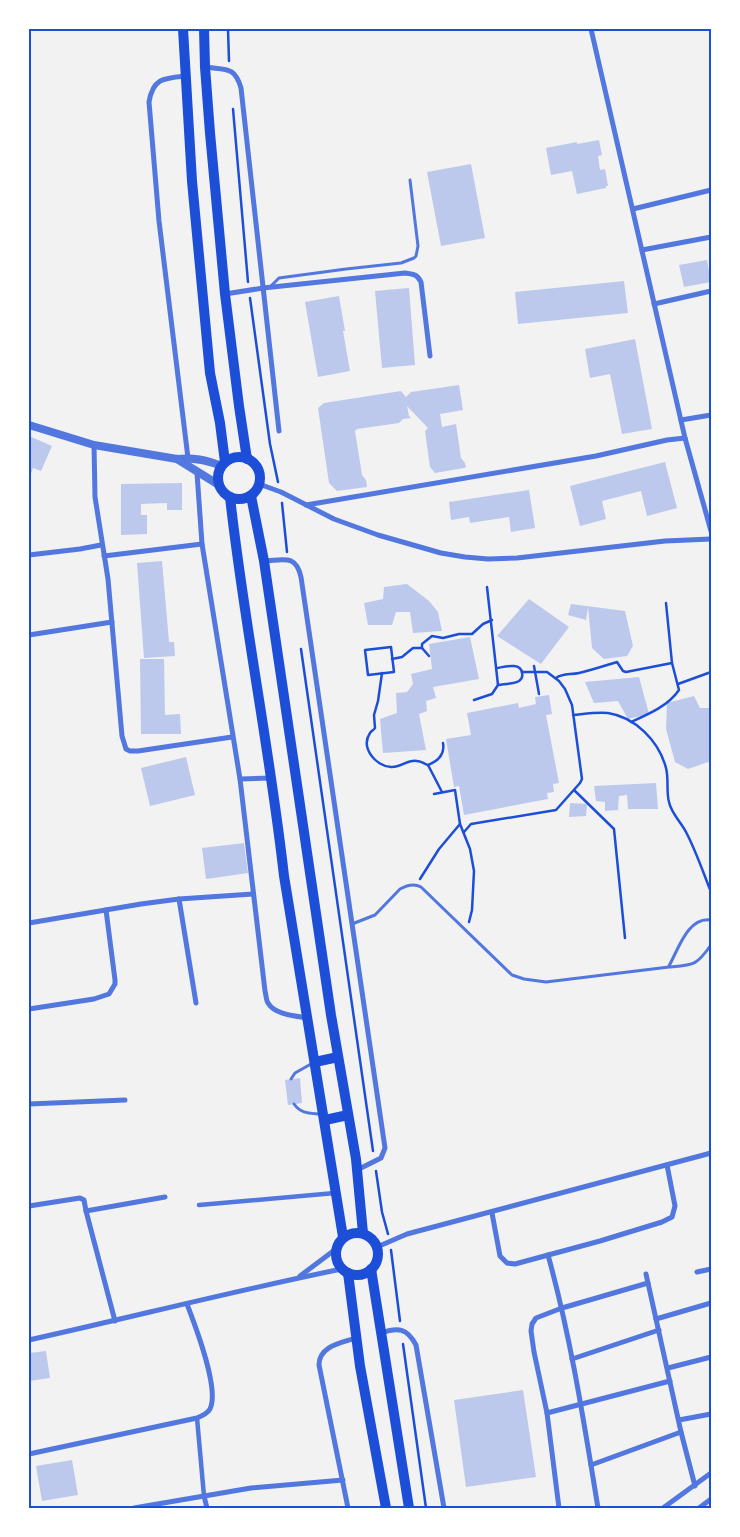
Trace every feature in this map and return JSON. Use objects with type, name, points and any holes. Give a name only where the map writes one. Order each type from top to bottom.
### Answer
[{"type":"main road","points":[[183,29],[192,181],[210,373],[220,423],[224,464]]},
{"type":"main road","points":[[204,29],[210,133],[225,294],[247,459]]},
{"type":"main road","points":[[230,498],[241,499],[250,496],[257,489],[260,477],[258,469],[254,463],[247,459],[234,458],[224,464],[218,475],[219,485],[230,498],[272,778],[284,876],[343,1237]]},
{"type":"main road","points":[[250,496],[264,561],[318,935],[357,1170],[363,1233]]},
{"type":"main road","points":[[315,1062],[338,1057]]},
{"type":"main road","points":[[324,1117],[348,1115]]},
{"type":"main road","points":[[356,1232],[363,1233],[372,1238],[377,1247],[378,1255],[376,1263],[371,1269],[360,1275],[354,1275],[345,1271],[338,1263],[336,1249],[343,1237],[356,1232]]},
{"type":"main road","points":[[371,1269],[409,1508]]},
{"type":"main road","points":[[345,1271],[386,1508]]},
{"type":"street","points":[[591,29],[685,438],[711,531]]},
{"type":"street","points":[[205,67],[229,70],[238,78],[241,88],[279,431]]},
{"type":"street","points":[[186,76],[164,78],[151,91],[149,102],[159,221],[188,458]]},
{"type":"street","points":[[633,210],[711,190]]},
{"type":"street","points":[[642,250],[711,237]]},
{"type":"street","points":[[225,294],[270,287],[415,274],[421,282],[430,356]]},
{"type":"street","points":[[654,304],[711,291]]},
{"type":"street","points":[[681,420],[711,415]]},
{"type":"street","points":[[29,425],[94,445],[177,460],[198,458],[224,464]]},
{"type":"street","points":[[306,505],[596,456],[666,440],[685,438]]},
{"type":"street","points":[[94,445],[95,497],[112,622],[123,743],[126,749],[138,751],[232,736]]},
{"type":"street","points":[[177,460],[219,485]]},
{"type":"street","points":[[197,472],[202,544],[240,779],[265,991],[268,1003],[279,1011],[307,1018]]},
{"type":"street","points":[[259,484],[280,492],[334,519],[378,536],[441,552],[488,559],[517,558],[665,541],[711,539]]},
{"type":"street","points":[[29,555],[80,549],[102,544]]},
{"type":"street","points":[[104,556],[202,544]]},
{"type":"street","points":[[264,561],[288,560],[299,566],[385,1148],[381,1158],[357,1170]]},
{"type":"street","points":[[29,634],[112,622]]},
{"type":"street","points":[[240,779],[272,778]]},
{"type":"street","points":[[29,923],[180,900],[253,894]]},
{"type":"street","points":[[180,900],[196,1003]]},
{"type":"street","points":[[29,1009],[94,999],[109,994],[115,984],[115,980],[106,910]]},
{"type":"street","points":[[29,1104],[125,1100]]},
{"type":"street","points":[[377,1247],[407,1234],[711,1153]]},
{"type":"street","points":[[492,1212],[500,1256],[503,1261],[507,1264],[514,1264],[548,1255],[669,1220],[674,1215],[675,1206],[667,1165]]},
{"type":"street","points":[[199,1204],[336,1193]]},
{"type":"street","points":[[86,1211],[164,1197]]},
{"type":"street","points":[[29,1206],[80,1198],[84,1200],[114,1321]]},
{"type":"street","points":[[298,1278],[336,1249]]},
{"type":"street","points":[[548,1255],[562,1308],[598,1508]]},
{"type":"street","points":[[697,1272],[711,1269]]},
{"type":"street","points":[[29,1340],[298,1278],[345,1271]]},
{"type":"street","points":[[646,1274],[695,1486]]},
{"type":"street","points":[[559,1508],[548,1413],[534,1352],[531,1328],[536,1318],[562,1308],[648,1283]]},
{"type":"street","points":[[656,1319],[711,1303]]},
{"type":"street","points":[[29,1454],[197,1418],[209,1411],[212,1400],[212,1386],[205,1357],[187,1304]]},
{"type":"street","points":[[381,1333],[402,1330],[411,1335],[416,1345],[444,1508]]},
{"type":"street","points":[[572,1359],[659,1330]]},
{"type":"street","points":[[348,1508],[319,1359],[328,1348],[356,1338]]},
{"type":"street","points":[[668,1368],[711,1357]]},
{"type":"street","points":[[548,1413],[670,1381]]},
{"type":"street","points":[[679,1420],[711,1414]]},
{"type":"street","points":[[197,1418],[204,1496],[207,1508]]},
{"type":"street","points":[[590,1464],[681,1432]]},
{"type":"street","points":[[663,1508],[711,1473]]},
{"type":"street","points":[[134,1508],[251,1488],[343,1480]]},
{"type":"street","points":[[699,1508],[711,1499]]},
{"type":"lane","points":[[270,287],[279,278],[346,268],[401,263],[414,258],[418,246],[410,180]]},
{"type":"lane","points":[[352,924],[374,915],[400,889],[416,884],[506,971],[524,979],[546,982],[688,966],[700,960],[711,945]]},
{"type":"lane","points":[[669,967],[688,930],[705,919],[711,920]]},
{"type":"lane","points":[[291,1079],[295,1073],[315,1062]]},
{"type":"lane","points":[[294,1104],[304,1112],[324,1117]]},
{"type":"path","points":[[474,700],[492,694],[498,685],[487,587]]},
{"type":"path","points":[[631,722],[651,713],[672,699],[679,690],[672,664],[666,603]]},
{"type":"path","points":[[422,648],[422,644],[432,636],[443,638],[459,634],[472,634],[483,624],[492,620]]},
{"type":"path","points":[[391,647],[392,659],[394,672],[368,675],[366,650],[391,647]]},
{"type":"path","points":[[392,659],[402,657],[413,648],[422,648]]},
{"type":"path","points":[[422,648],[428,656]]},
{"type":"path","points":[[556,678],[561,674],[582,672],[617,662],[623,671],[626,672],[672,664]]},
{"type":"path","points":[[497,668],[516,666],[522,672],[522,677],[518,681],[498,685]]},
{"type":"path","points":[[534,666],[539,694]]},
{"type":"path","points":[[464,832],[471,824],[556,810],[580,783],[582,772],[572,705],[565,689],[556,678],[547,672],[522,672]]},
{"type":"path","points":[[678,684],[711,672]]},
{"type":"path","points":[[382,673],[374,715],[375,728],[369,734],[368,739],[368,747],[372,758],[391,768],[416,760],[428,765],[442,792]]},
{"type":"path","points":[[573,715],[609,714],[620,716],[642,729],[660,752],[666,767],[669,803],[685,830],[711,892]]},
{"type":"path","points":[[428,765],[439,759],[444,743]]},
{"type":"path","points":[[434,794],[455,790],[460,824],[470,849],[474,880],[472,910],[465,930]]},
{"type":"path","points":[[574,790],[614,829],[625,938]]},
{"type":"path","points":[[416,884],[439,849],[460,824]]},
{"type":"building","points":[[599,140],[602,155],[598,156],[600,170],[605,169],[608,186],[606,188],[577,194],[572,171],[551,175],[546,148]]},
{"type":"building","points":[[471,164],[485,238],[441,246],[427,172]]},
{"type":"building","points":[[707,260],[711,282],[684,287],[679,265]]},
{"type":"building","points":[[624,281],[628,313],[518,324],[515,292]]},
{"type":"building","points":[[409,288],[415,365],[382,368],[375,291]]},
{"type":"building","points":[[339,296],[350,371],[318,377],[305,302]]},
{"type":"building","points":[[635,339],[652,429],[622,434],[610,374],[590,378],[585,349]]},
{"type":"building","points":[[459,385],[463,410],[440,414],[442,427],[456,424],[461,458],[466,467],[435,473],[430,467],[425,431],[428,428],[407,406],[411,418],[403,419],[399,423],[357,429],[355,431],[362,475],[366,480],[367,487],[337,491],[329,483],[318,408],[324,403],[401,391],[406,397],[411,392]]},
{"type":"building","points":[[29,436],[52,446],[41,471],[33,468],[29,479]]},
{"type":"building","points":[[665,462],[677,508],[647,516],[641,491],[602,501],[606,519],[580,526],[570,486]]},
{"type":"building","points":[[182,483],[182,510],[167,510],[167,503],[141,504],[141,515],[147,515],[147,534],[121,535],[121,484]]},
{"type":"building","points":[[529,490],[535,528],[511,532],[509,517],[470,523],[469,517],[451,520],[449,502]]},
{"type":"building","points":[[162,561],[169,642],[174,642],[175,656],[144,658],[137,563]]},
{"type":"building","points":[[407,584],[429,601],[438,612],[442,631],[413,633],[410,612],[396,612],[392,625],[368,625],[364,603],[383,599],[384,587]]},
{"type":"building","points":[[529,599],[569,627],[541,664],[497,636]]},
{"type":"building","points":[[571,604],[625,611],[633,646],[627,656],[604,659],[592,648],[588,607],[586,620],[568,615]]},
{"type":"building","points":[[470,637],[479,679],[433,687],[436,698],[426,701],[427,711],[419,714],[426,750],[383,753],[380,719],[397,713],[396,693],[407,692],[413,684],[411,674],[432,669],[429,644]]},
{"type":"building","points":[[140,659],[164,659],[165,715],[180,714],[181,734],[141,734]]},
{"type":"building","points":[[639,677],[649,714],[628,719],[618,701],[594,703],[585,682]]},
{"type":"building","points":[[549,695],[552,714],[546,715],[559,783],[553,784],[554,792],[547,793],[548,799],[464,815],[459,786],[454,787],[446,739],[471,735],[467,713],[518,703],[519,708],[536,704],[535,697]]},
{"type":"building","points":[[694,696],[700,708],[711,708],[711,761],[688,769],[675,762],[666,729],[667,703]]},
{"type":"building","points":[[186,757],[195,795],[150,806],[141,768]]},
{"type":"building","points":[[656,783],[658,809],[628,809],[627,795],[619,796],[618,810],[605,811],[605,802],[596,801],[594,786]]},
{"type":"building","points":[[570,803],[587,804],[586,816],[569,817]]},
{"type":"building","points":[[244,843],[248,873],[206,879],[202,848]]},
{"type":"building","points":[[300,1078],[302,1103],[288,1105],[285,1080]]},
{"type":"building","points":[[46,1351],[50,1378],[29,1381],[29,1353]]},
{"type":"building","points":[[523,1390],[536,1477],[466,1487],[454,1400]]},
{"type":"building","points":[[72,1460],[78,1495],[42,1501],[36,1466]]}]
